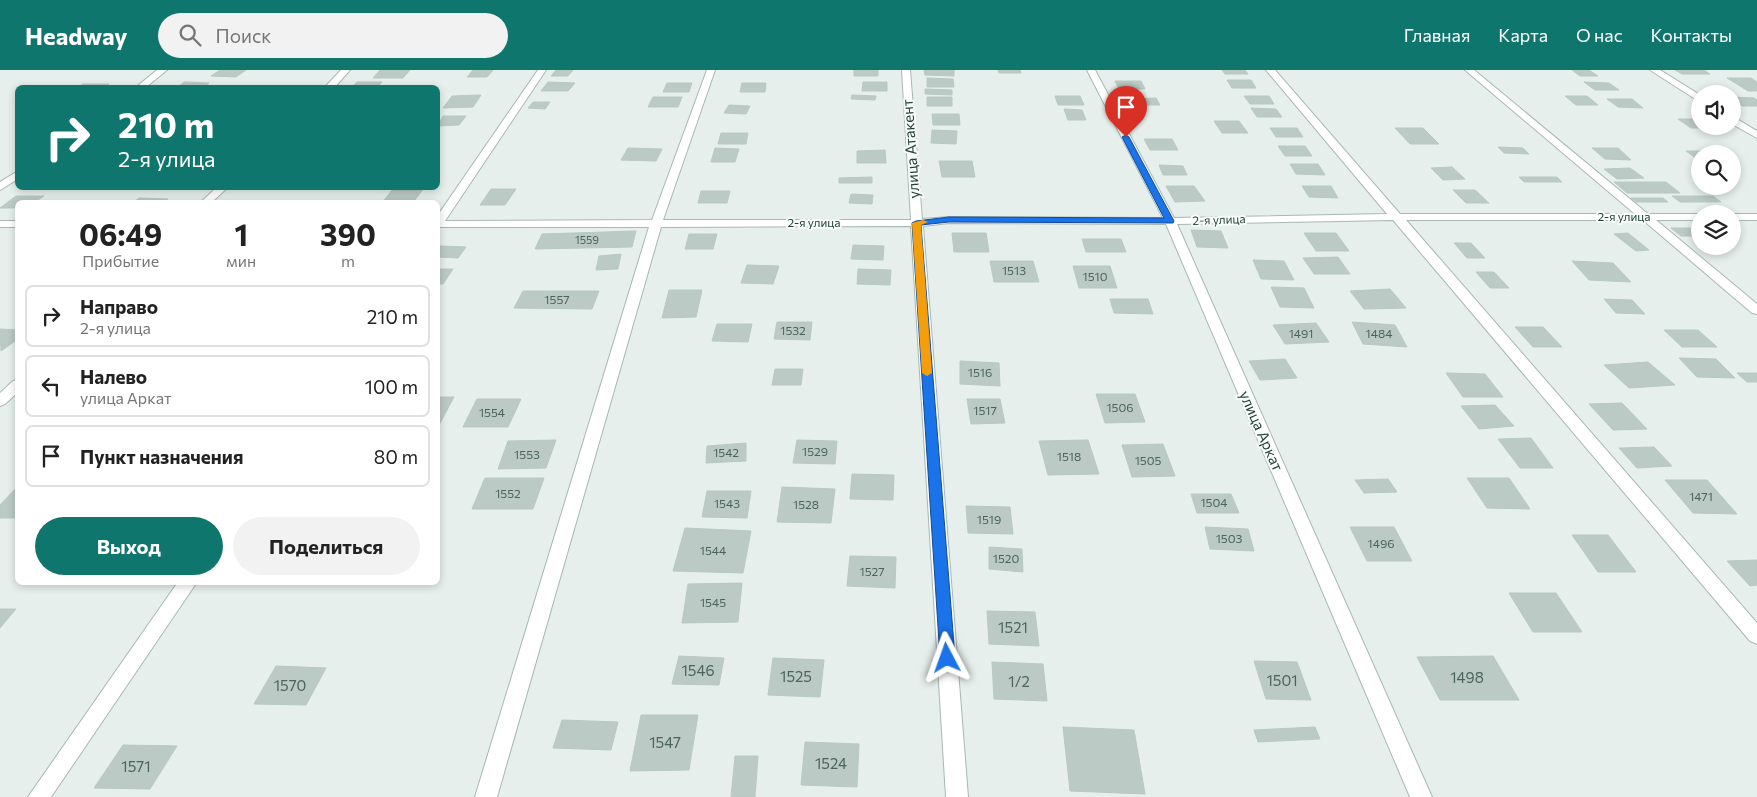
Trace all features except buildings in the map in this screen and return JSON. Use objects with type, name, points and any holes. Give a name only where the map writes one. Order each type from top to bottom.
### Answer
[{"type":"street","points":[[142,85],[163,70]]},
{"type":"street","points":[[331,85],[346,70]]},
{"type":"street","points":[[440,220],[542,70]]},
{"type":"street","points":[[486,797],[656,224],[711,70]]},
{"type":"street","name":"улица Атакент","points":[[906,70],[957,797]]},
{"type":"street","name":"улица Аркат","points":[[1091,70],[1170,221],[1421,797]]},
{"type":"street","points":[[1270,70],[1757,636]]},
{"type":"street","points":[[1468,70],[1757,310]]},
{"type":"street","points":[[1654,70],[1691,93]]},
{"type":"street","points":[[1741,125],[1757,135]]},
{"type":"street","points":[[0,187],[15,176]]},
{"type":"street","points":[[208,200],[220,190]]},
{"type":"street","name":"2-я улица","points":[[440,223],[916,223],[949,220],[1170,221],[1322,217],[1397,219],[1691,217]]},
{"type":"street","points":[[1741,217],[1757,217]]},
{"type":"street","points":[[0,224],[15,224]]},
{"type":"street","points":[[0,401],[15,387]]},
{"type":"street","points":[[39,797],[186,585]]},
{"type":"slow traffic","points":[[923,222],[916,223],[927,373]]},
{"type":"route","points":[[947,658],[916,223],[949,220],[1170,221],[1126,137]]}]
